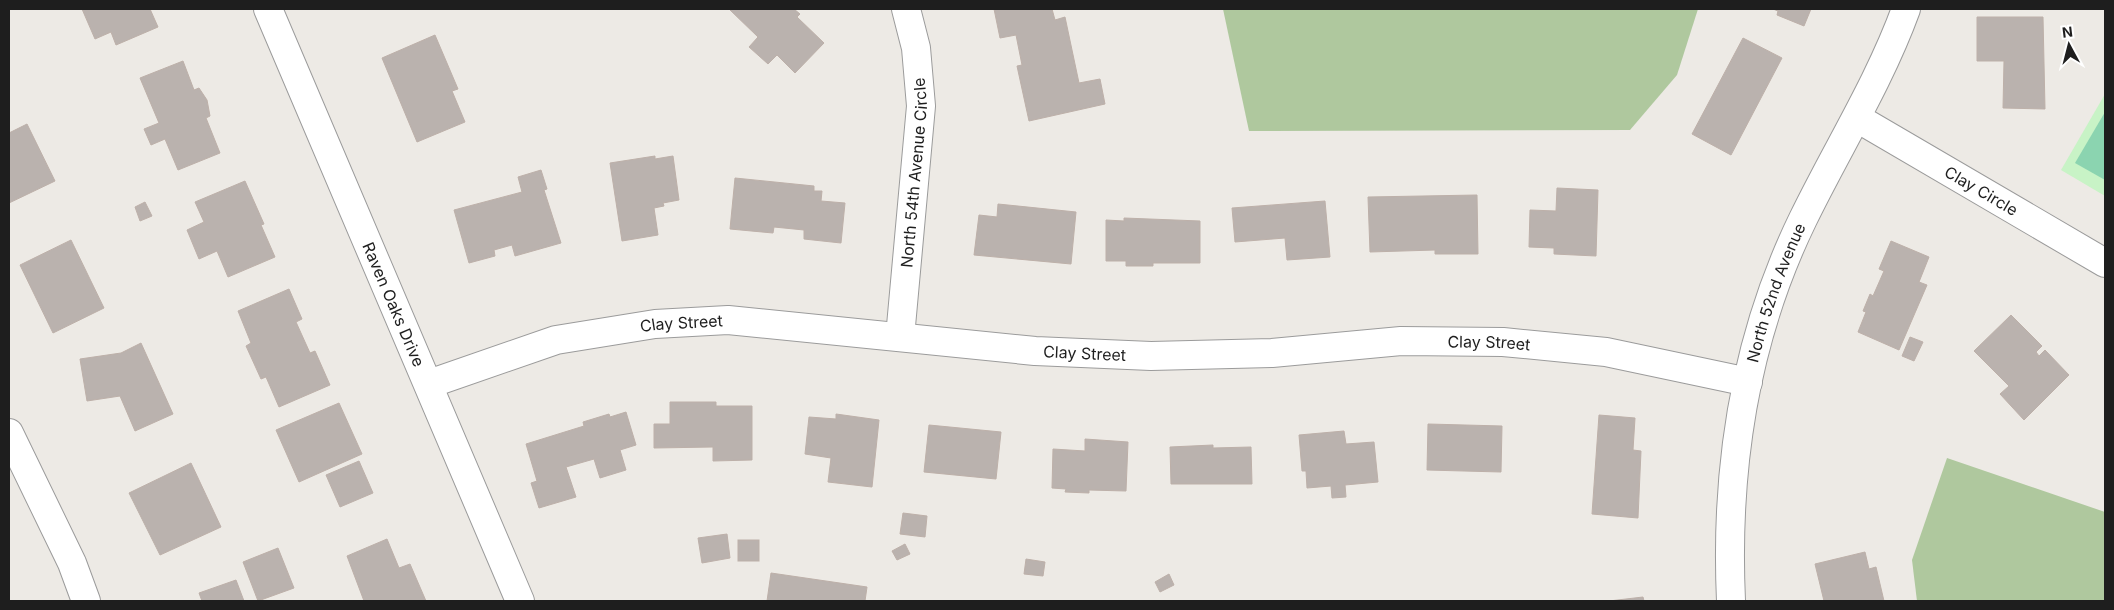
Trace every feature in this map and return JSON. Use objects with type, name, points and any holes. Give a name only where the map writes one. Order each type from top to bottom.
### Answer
[{"type":"street","name":"Raven Oaks Drive","points":[[268,9],[520,601]]},
{"type":"street","name":"North 54th Avenue Circle","points":[[900,337],[921,106],[916,48],[906,9]]},
{"type":"street","name":"North 52nd Avenue","points":[[1731,601],[1729,549],[1734,459],[1748,382],[1762,321],[1784,262],[1803,219],[1892,46],[1906,9]]},
{"type":"street","name":"Clay Circle","points":[[1856,118],[2105,263]]},
{"type":"street","name":"Clay Street","points":[[429,384],[556,340],[655,324],[728,320],[1035,351],[1151,356],[1272,353],[1336,345],[1401,341],[1503,342],[1606,352],[1748,382]]},
{"type":"street","points":[[9,433],[72,563],[86,601]]},
{"type":"green space","points":[[1223,9],[1698,9],[1677,75],[1630,130],[1249,131]]},
{"type":"green space","points":[[2105,94],[2105,196],[2061,170]]},
{"type":"green space","points":[[2105,112],[2105,180],[2075,163]]},
{"type":"green space","points":[[1947,458],[2105,512],[2105,601],[1917,601],[1912,560]]},
{"type":"building","points":[[82,9],[150,9],[158,27],[116,45],[111,32],[95,39]]},
{"type":"building","points":[[729,9],[794,9],[800,14],[797,17],[824,43],[795,73],[777,55],[768,64],[749,47],[758,37]]},
{"type":"building","points":[[994,9],[1052,9],[1055,20],[1065,17],[1079,83],[1100,79],[1105,104],[1029,121],[1017,66],[1022,65],[1016,35],[1000,38]]},
{"type":"building","points":[[1773,9],[1811,9],[1804,26],[1777,15],[1778,11]]},
{"type":"building","points":[[1977,17],[2043,17],[2045,109],[2003,108],[2004,61],[1977,61]]},
{"type":"building","points":[[435,35],[458,89],[452,91],[465,122],[417,142],[382,58]]},
{"type":"building","points":[[1743,38],[1782,58],[1731,155],[1692,134]]},
{"type":"building","points":[[183,61],[194,90],[199,88],[207,100],[210,116],[206,118],[220,153],[178,170],[165,139],[151,145],[144,129],[159,123],[140,78]]},
{"type":"building","points":[[27,124],[55,181],[9,203],[9,133]]},
{"type":"building","points":[[655,156],[655,159],[673,156],[679,200],[663,203],[664,206],[654,208],[658,235],[622,241],[610,163]]},
{"type":"building","points":[[541,170],[547,189],[544,190],[561,243],[515,256],[512,245],[494,250],[495,256],[469,263],[454,210],[522,192],[518,177]]},
{"type":"building","points":[[735,178],[814,186],[814,191],[822,191],[821,201],[845,203],[841,243],[804,239],[804,230],[774,227],[773,233],[730,229]]},
{"type":"building","points":[[245,181],[264,224],[261,225],[275,257],[228,277],[217,251],[199,259],[187,230],[204,222],[195,202]]},
{"type":"building","points":[[1557,188],[1598,190],[1596,256],[1554,254],[1554,248],[1529,247],[1530,210],[1556,211]]},
{"type":"building","points":[[1477,195],[1478,254],[1435,254],[1435,250],[1370,252],[1368,197]]},
{"type":"building","points":[[1325,201],[1330,257],[1287,260],[1285,238],[1235,242],[1232,208]]},
{"type":"building","points":[[145,202],[152,216],[140,221],[135,207]]},
{"type":"building","points":[[998,204],[1076,212],[1071,264],[974,255],[979,215],[997,217]]},
{"type":"building","points":[[1124,218],[1200,221],[1200,263],[1153,263],[1153,266],[1126,266],[1126,261],[1106,261],[1106,220],[1124,221]]},
{"type":"building","points":[[71,240],[104,308],[53,333],[20,265]]},
{"type":"building","points":[[1891,241],[1929,257],[1919,282],[1927,285],[1899,350],[1858,332],[1866,312],[1863,311],[1870,294],[1873,296],[1884,271],[1879,269]]},
{"type":"building","points":[[289,289],[302,319],[296,322],[310,353],[315,351],[330,385],[279,407],[266,377],[261,379],[246,346],[251,343],[238,311]]},
{"type":"building","points":[[2011,315],[2042,346],[2036,352],[2039,356],[2045,350],[2069,375],[2024,420],[2000,394],[2009,386],[1974,351]]},
{"type":"building","points":[[1910,337],[1923,342],[1914,361],[1902,356]]},
{"type":"building","points":[[141,343],[173,414],[135,431],[120,396],[87,401],[80,359],[121,353]]},
{"type":"building","points":[[670,402],[716,402],[716,406],[752,406],[752,460],[713,461],[713,447],[654,448],[654,424],[670,424]]},
{"type":"building","points":[[339,403],[362,454],[299,482],[276,430]]},
{"type":"building","points":[[626,412],[636,445],[620,450],[626,470],[600,478],[594,459],[566,467],[576,497],[539,508],[531,483],[537,481],[526,444],[584,426],[583,422],[609,414],[610,417]]},
{"type":"building","points":[[836,414],[879,420],[872,487],[828,482],[831,458],[805,454],[809,417],[836,419]]},
{"type":"building","points":[[1599,415],[1635,418],[1633,450],[1641,451],[1638,518],[1592,514]]},
{"type":"building","points":[[1428,424],[1502,426],[1501,472],[1427,470]]},
{"type":"building","points":[[929,425],[1001,432],[996,479],[924,472]]},
{"type":"building","points":[[1344,431],[1346,444],[1374,442],[1378,482],[1345,485],[1346,497],[1332,498],[1331,486],[1307,488],[1306,471],[1302,471],[1299,435]]},
{"type":"building","points":[[1085,439],[1128,442],[1126,491],[1089,490],[1089,493],[1065,492],[1066,489],[1052,488],[1053,449],[1085,451]]},
{"type":"building","points":[[1213,445],[1213,448],[1251,447],[1252,484],[1171,484],[1170,447]]},
{"type":"building","points":[[359,461],[373,493],[340,507],[326,475]]},
{"type":"building","points":[[191,463],[221,527],[160,555],[129,493]]},
{"type":"building","points":[[903,513],[927,516],[925,537],[900,534]]},
{"type":"building","points":[[727,534],[730,558],[702,563],[698,538]]},
{"type":"building","points":[[387,539],[399,568],[410,564],[426,601],[364,601],[347,556]]},
{"type":"building","points":[[738,540],[759,540],[759,561],[738,561]]},
{"type":"building","points":[[905,544],[910,554],[897,560],[892,551]]},
{"type":"building","points":[[278,548],[294,588],[258,601],[243,562]]},
{"type":"building","points":[[1865,552],[1869,569],[1876,567],[1884,601],[1824,601],[1815,564]]},
{"type":"building","points":[[1026,559],[1045,562],[1043,576],[1024,574]]},
{"type":"building","points":[[771,573],[867,587],[865,601],[767,601]]},
{"type":"building","points":[[1169,574],[1174,585],[1160,592],[1155,582]]},
{"type":"building","points":[[236,580],[244,601],[202,601],[199,593]]},
{"type":"building","points":[[1643,597],[1644,601],[1609,601]]}]
